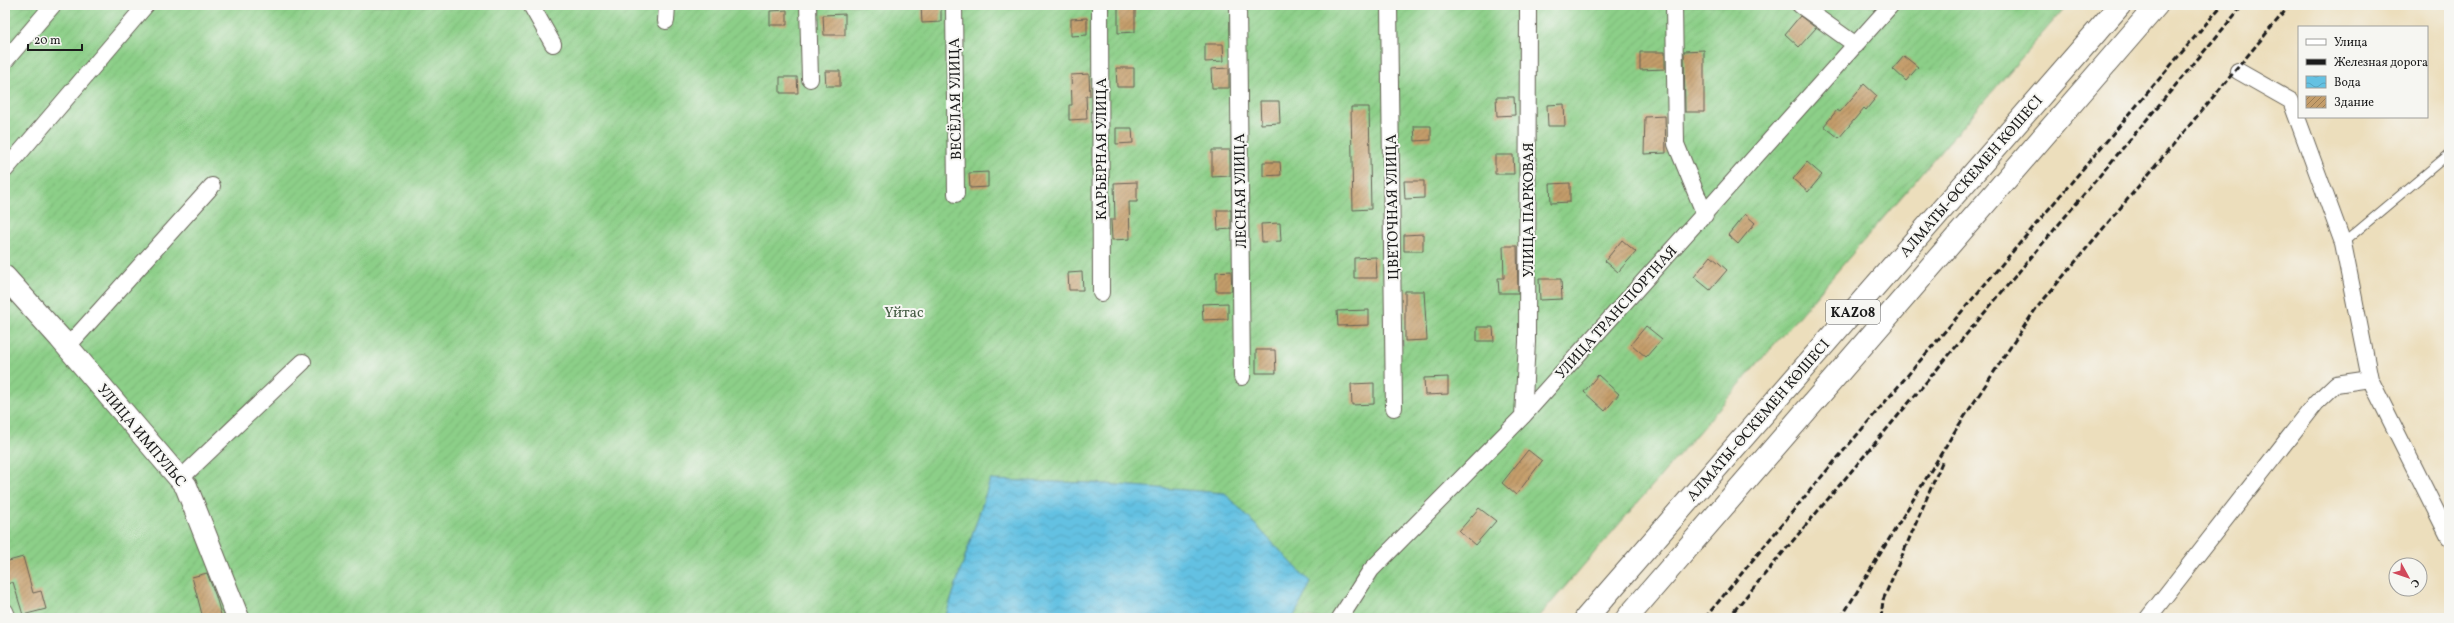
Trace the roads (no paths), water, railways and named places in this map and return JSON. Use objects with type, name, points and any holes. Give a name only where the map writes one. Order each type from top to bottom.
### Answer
[{"type":"main road","name":"АЛМАТЫ-ӨСКЕМЕН КӨШЕСІ","points":[[1586,618],[2120,5]]},
{"type":"main road","name":"АЛМАТЫ-ӨСКЕМЕН КӨШЕСІ","points":[[1627,618],[2157,5]]},
{"type":"main road","points":[[2018,122],[2039,141]]},
{"type":"main road","name":"УЛИЦА ИМПУЛЬС","points":[[5,276],[68,346],[186,486],[238,618]]},
{"type":"street","points":[[5,61],[53,5]]},
{"type":"street","points":[[5,170],[146,5]]},
{"type":"street","points":[[531,5],[553,44]]},
{"type":"street","points":[[808,5],[810,79]]},
{"type":"street","name":"ВЕСЁЛАЯ УЛИЦА","points":[[954,5],[956,194]]},
{"type":"street","name":"КАРЬЕРНАЯ УЛИЦА","points":[[1100,5],[1101,293]]},
{"type":"street","name":"ЛЕСНАЯ УЛИЦА","points":[[1238,5],[1242,377]]},
{"type":"street","name":"ЦВЕТОЧНАЯ УЛИЦА","points":[[1388,5],[1394,408]]},
{"type":"street","name":"УЛИЦА ПАРКОВАЯ","points":[[1523,416],[1527,334],[1528,5]]},
{"type":"street","points":[[1674,5],[1676,144],[1705,215]]},
{"type":"street","points":[[1800,5],[1856,45]]},
{"type":"street","name":"УЛИЦА ТРАНСПОРТНАЯ","points":[[1340,618],[1371,570],[1523,416],[1892,5]]},
{"type":"street","points":[[2238,71],[2291,101],[2344,243],[2370,379],[2449,537]]},
{"type":"street","points":[[68,346],[212,186]]},
{"type":"street","points":[[180,479],[303,362]]},
{"type":"street","points":[[2148,618],[2316,403],[2336,384],[2370,379]]},
{"type":"street","points":[[5,610],[8,618]]},
{"type":"lane","points":[[2344,243],[2449,154]]},
{"type":"water","points":[[990,480],[1093,483],[1225,493],[1311,583],[1293,618],[945,618]]},
{"type":"railway","points":[[1705,618],[1812,488],[2222,5]]},
{"type":"railway","points":[[1728,618],[2243,5]]},
{"type":"railway","points":[[1841,618],[1955,431],[2035,310],[2290,5]]},
{"type":"railway","points":[[1881,618],[1883,600],[1943,460]]},
{"type":"park label","name":"Үйтас","points":[[904,312]]}]
